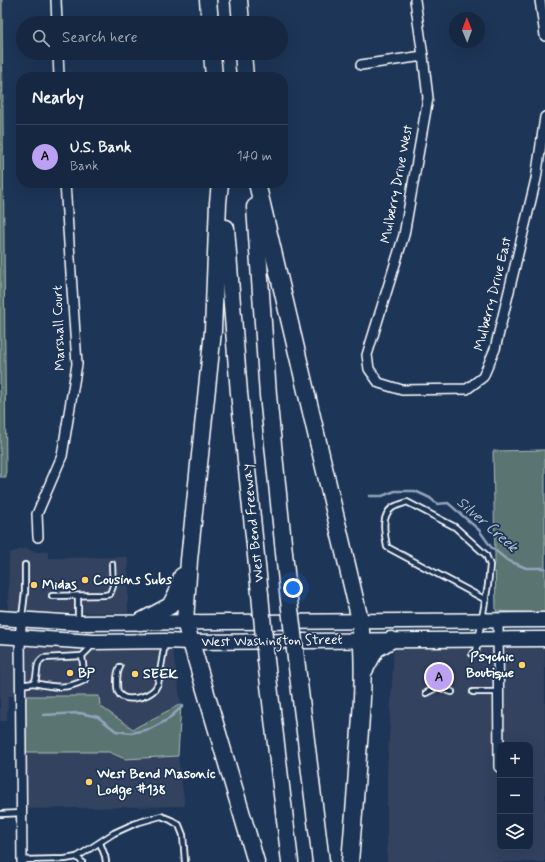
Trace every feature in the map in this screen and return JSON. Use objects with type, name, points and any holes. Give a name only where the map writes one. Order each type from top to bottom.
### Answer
[{"type":"highway","points":[[208,0],[209,16]]},
{"type":"highway","points":[[239,0],[240,16]]},
{"type":"highway","points":[[213,60],[214,72]]},
{"type":"highway","points":[[244,60],[245,72]]},
{"type":"highway","points":[[220,188],[218,203],[213,331],[184,622],[256,862]]},
{"type":"highway","name":"West Bend Freeway","points":[[221,188],[239,393],[266,660],[290,862]]},
{"type":"highway","name":"West Bend Freeway","points":[[253,188],[268,395],[288,592],[321,862]]},
{"type":"highway","points":[[258,188],[360,620],[363,673],[362,703],[350,862]]},
{"type":"highway","points":[[140,622],[170,606],[189,560]]},
{"type":"highway","points":[[363,673],[376,649],[391,640]]},
{"type":"main road","name":"West Washington Street","points":[[0,618],[78,623],[545,620]]},
{"type":"main road","name":"West Washington Street","points":[[0,636],[93,642],[545,639]]},
{"type":"street","points":[[56,0],[57,16]]},
{"type":"street","name":"Mulberry Drive West","points":[[369,369],[367,355],[404,235],[428,98],[415,0]]},
{"type":"street","points":[[540,0],[545,36]]},
{"type":"street","points":[[360,65],[423,56]]},
{"type":"street","points":[[58,60],[59,72]]},
{"type":"street","name":"Mulberry Drive East","points":[[369,369],[379,383],[402,390],[467,389],[483,377],[495,349],[536,179],[545,117]]},
{"type":"street","name":"Marshall Court","points":[[38,537],[37,514],[62,456],[77,364],[65,188]]},
{"type":"street","points":[[22,619],[20,637],[22,861]]},
{"type":"street","points":[[498,620],[499,742]]},
{"type":"lane","points":[[472,654],[476,652],[486,600],[490,565],[486,555],[455,527],[407,502],[393,507],[386,513],[384,526],[387,547],[486,600]]},
{"type":"lane","points":[[52,596],[110,594],[113,586],[112,564]]},
{"type":"lane","points":[[22,619],[25,592],[25,565]]},
{"type":"lane","points":[[78,596],[78,623]]},
{"type":"lane","points":[[120,667],[117,674],[118,691],[121,696],[133,699],[149,694],[158,684],[165,641]]},
{"type":"lane","points":[[34,684],[37,679],[40,660],[43,658],[82,656],[93,642]]},
{"type":"lane","points":[[20,684],[34,684],[52,687],[75,685],[85,680],[82,656]]},
{"type":"lane","points":[[426,693],[434,689]]},
{"type":"lane","points":[[443,689],[452,692]]},
{"type":"lane","points":[[473,692],[499,692]]},
{"type":"lane","points":[[0,814],[22,813]]},
{"type":"lane","points":[[22,861],[77,857],[114,833],[136,823],[161,816],[179,825],[183,835],[184,862]]},
{"type":"lane","points":[[100,843],[106,856],[106,862]]},
{"type":"lane","points":[[77,857],[82,862]]},
{"type":"shaded area","points":[[27,548],[31,551],[48,551],[48,558],[128,557],[128,613],[8,612],[9,553]]},
{"type":"shaded area","points":[[0,642],[172,646],[181,704],[133,729],[100,706],[99,696],[8,696],[7,721],[0,721]]},
{"type":"shaded area","points":[[545,642],[545,862],[387,862],[387,774],[394,646]]},
{"type":"shaded area","points":[[24,752],[109,752],[125,759],[178,756],[185,806],[25,809]]},
{"type":"green space","points":[[0,0],[2,0],[6,477],[0,477]]},
{"type":"green space","points":[[545,450],[545,613],[496,611],[493,451]]},
{"type":"green space","points":[[23,696],[99,696],[100,706],[133,729],[181,704],[178,756],[125,759],[109,752],[24,752]]},
{"type":"waterway","name":"Silver Creek","points":[[369,496],[382,496],[395,491],[415,491],[430,498],[437,504],[448,503],[479,530],[491,547],[507,560],[526,568],[545,568]]},
{"type":"waterway","name":"Silver Creek","points":[[43,715],[80,713],[98,717],[116,731],[131,733],[150,729],[167,720],[183,706]]},
{"type":"place","name":"Cousins Subs","points":[[85,580]]},
{"type":"place","name":"Midas","points":[[34,585]]},
{"type":"place","name":"Psychic Boutique","points":[[522,665]]},
{"type":"place","name":"BP","points":[[70,673]]},
{"type":"place","name":"SEEK","points":[[135,674]]},
{"type":"place","name":"U.S. Bank","points":[[439,677]]},
{"type":"place","name":"West Bend Masonic Lodge #138","points":[[89,782]]}]
